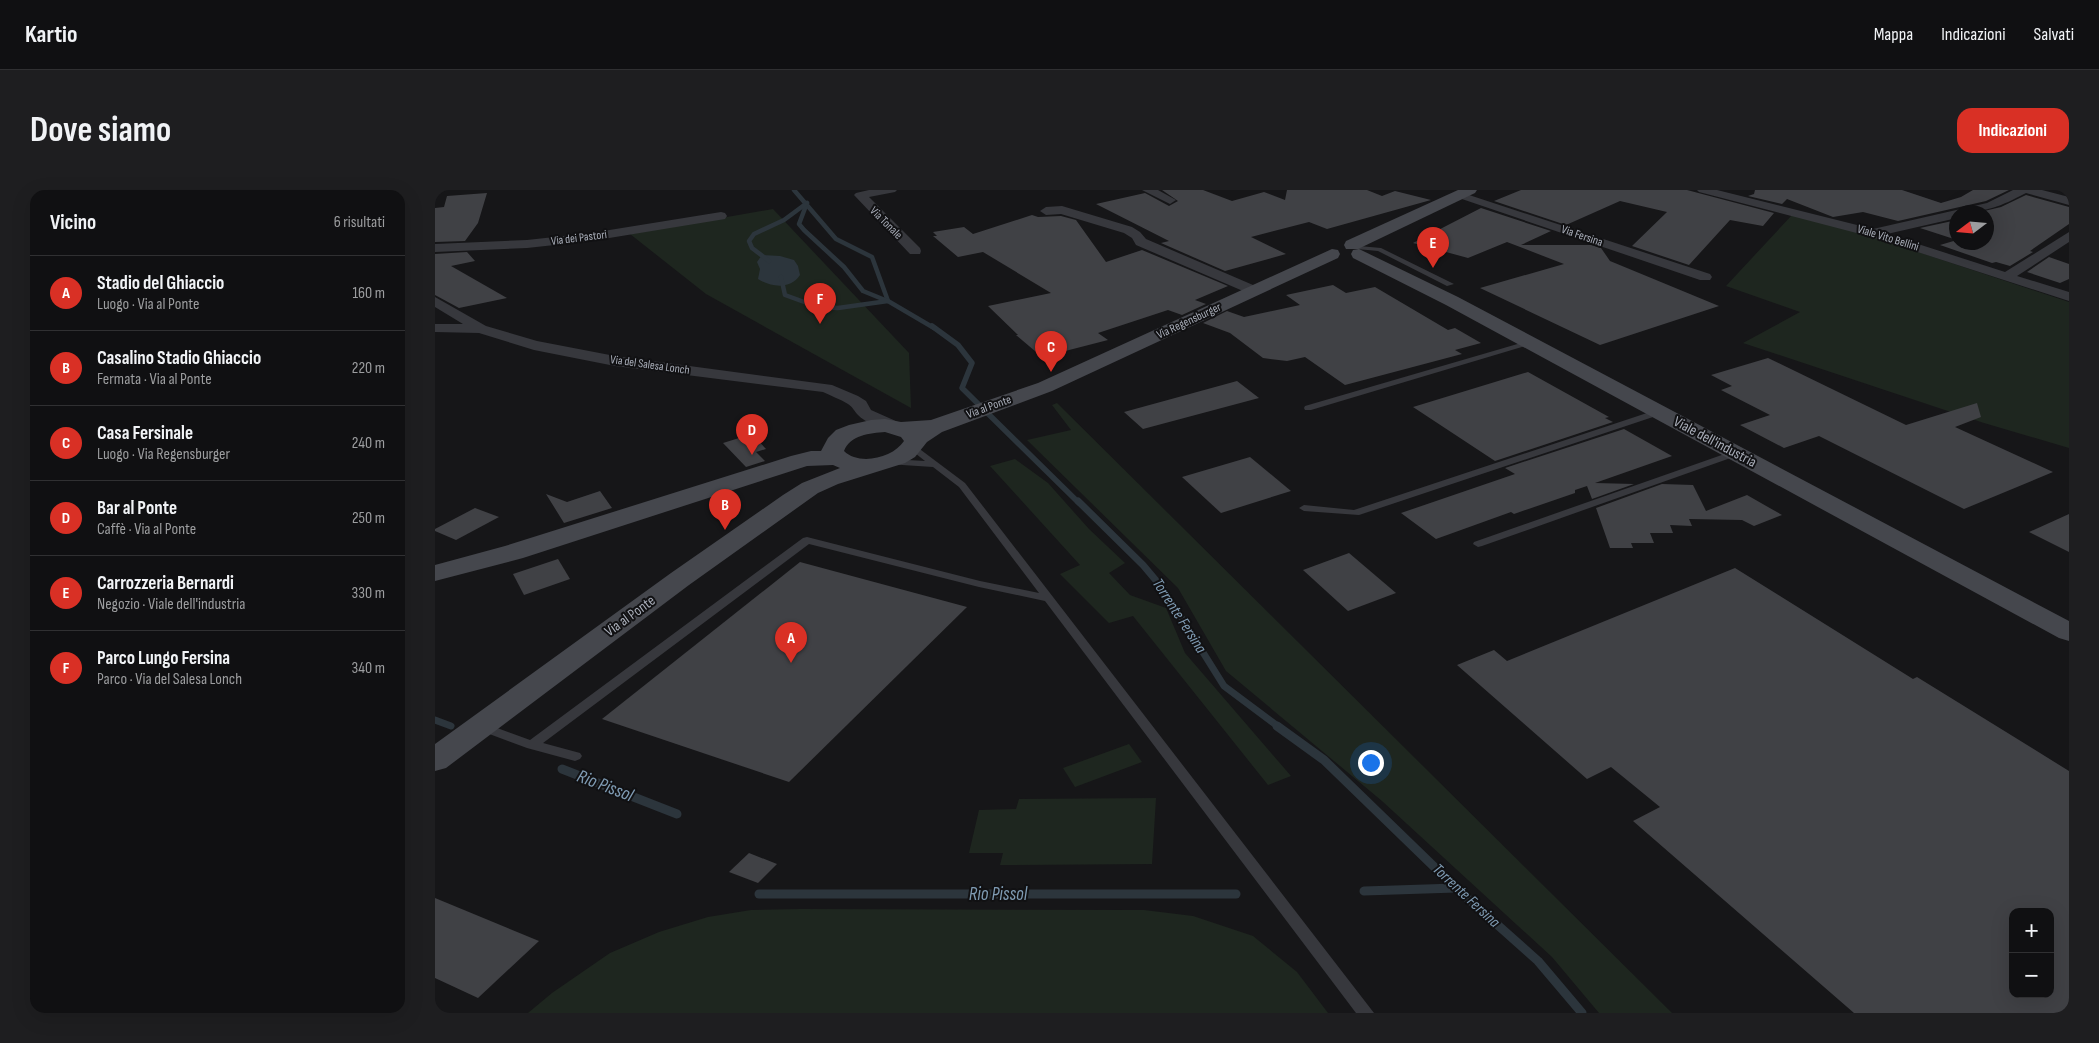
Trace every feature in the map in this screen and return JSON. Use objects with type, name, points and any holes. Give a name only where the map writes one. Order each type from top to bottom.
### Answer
[{"type":"street","name":"Via Tonale","points":[[891,190],[860,195],[915,252]]},
{"type":"street","points":[[1148,190],[1170,200]]},
{"type":"street","name":"Viale Vito Bellini","points":[[1703,190],[1872,233],[2069,297]]},
{"type":"street","points":[[1993,205],[2022,190]]},
{"type":"street","points":[[2029,190],[2069,201]]},
{"type":"street","points":[[1357,249],[1465,192]]},
{"type":"street","name":"Via Fersina","points":[[1465,192],[1705,277]]},
{"type":"street","points":[[1046,211],[1062,210],[1128,230],[1136,235],[1141,242],[1255,291]]},
{"type":"street","name":"Via dei Pastori","points":[[435,248],[545,242],[591,237],[721,216]]},
{"type":"street","points":[[1872,233],[1949,216]]},
{"type":"street","points":[[2007,276],[2069,236]]},
{"type":"street","name":"Via Regensburger","points":[[1045,387],[1332,254],[1348,257],[1357,249]]},
{"type":"street","name":"Viale dell'industria","points":[[1357,249],[1385,266],[2069,632]]},
{"type":"street","name":"Via del Salesa Lonch","points":[[435,302],[481,329],[534,345],[615,360],[826,388],[852,399],[865,414],[906,436]]},
{"type":"street","points":[[435,328],[481,329]]},
{"type":"street","name":"Via al Ponte","points":[[435,572],[514,552],[811,458],[839,454],[881,463],[897,458],[906,436],[1045,387]]},
{"type":"street","points":[[839,454],[865,414]]},
{"type":"street","points":[[839,454],[871,427],[906,436]]},
{"type":"street","name":"Via al Ponte","points":[[435,760],[490,730],[567,663],[810,488],[839,454]]},
{"type":"lane","points":[[1357,249],[1379,249],[1450,284]]},
{"type":"lane","points":[[1307,408],[1531,343]]},
{"type":"lane","points":[[1304,508],[1355,513],[1659,412]]},
{"type":"lane","points":[[906,436],[933,464],[950,474],[963,485],[1366,1013]]},
{"type":"lane","points":[[1478,544],[1735,453]]},
{"type":"lane","points":[[881,463],[933,464]]},
{"type":"lane","points":[[532,745],[807,540],[979,584],[1051,598]]},
{"type":"lane","points":[[490,730],[532,745],[575,756]]},
{"type":"shaded area","points":[[773,209],[909,353],[911,408],[706,294],[630,234]]},
{"type":"shaded area","points":[[1792,215],[1858,232],[2069,302],[2069,448],[1984,423],[1743,343],[1800,312],[1726,286]]},
{"type":"shaded area","points":[[762,255],[780,256],[794,260],[800,275],[796,280],[786,285],[780,286],[763,282],[758,279],[760,269],[757,262]]},
{"type":"shaded area","points":[[1057,403],[1672,1013],[1599,1013],[1552,957],[1382,801],[1226,671],[1178,588],[1027,440],[1071,430],[1052,405]]},
{"type":"shaded area","points":[[1015,459],[1048,483],[1089,529],[1125,563],[1109,573],[1130,595],[1166,608],[1185,653],[1291,776],[1268,785],[1133,616],[1109,623],[1060,574],[1080,565],[990,466]]},
{"type":"shaded area","points":[[1129,744],[1142,762],[1075,787],[1063,768]]},
{"type":"shaded area","points":[[1156,798],[1152,864],[1000,865],[1003,853],[969,853],[979,810],[1016,809],[1019,799]]},
{"type":"shaded area","points":[[751,910],[1144,910],[1193,916],[1253,936],[1297,972],[1328,1013],[528,1013],[552,993],[610,953],[659,932],[708,917]]},
{"type":"building","points":[[1162,190],[1203,190],[1232,201],[1264,192],[1285,200],[1287,190],[1367,190],[1382,196],[1395,191],[1431,200],[1327,229],[1309,222],[1251,237],[1286,254],[1225,271],[1161,243],[1169,241],[1096,204],[1145,193],[1169,206],[1178,201]]},
{"type":"building","points":[[1521,190],[1687,190],[1774,213],[1763,226],[1730,220],[1689,265],[1632,246],[1667,212],[1620,201],[1566,225],[1494,201]]},
{"type":"building","points":[[1755,190],[1902,190],[1941,203],[1961,197],[1973,190],[2009,190],[1986,201],[1968,205],[1949,205],[1949,209],[1898,221],[1863,212],[1833,217],[1787,199],[1782,204],[1748,196],[1754,194]]},
{"type":"building","points":[[487,193],[478,223],[465,241],[435,242],[435,208],[444,207],[447,196]]},
{"type":"building","points":[[2026,195],[2069,207],[2069,224],[2030,251],[2033,252],[2010,266],[1996,262],[1992,263],[1954,250],[1994,250],[1994,209]]},
{"type":"building","points":[[1481,208],[1551,231],[1521,245],[1591,245],[1601,248],[1610,261],[1719,306],[1600,345],[1480,288],[1564,264],[1507,242],[1468,258],[1413,243]]},
{"type":"building","points":[[1032,215],[1038,217],[1061,216],[1076,220],[1106,262],[1142,250],[1228,286],[1195,300],[1206,304],[1182,315],[1168,310],[1098,333],[1108,340],[1042,357],[1016,335],[1018,335],[988,306],[1051,293],[983,252],[958,257],[933,236],[937,236],[933,232],[964,227],[973,234]]},
{"type":"building","points":[[1949,222],[1949,237],[1920,228]]},
{"type":"building","points":[[1949,242],[1949,248],[1940,245]]},
{"type":"building","points":[[467,252],[475,261],[451,266],[507,298],[459,308],[435,295],[435,254]]},
{"type":"building","points":[[2049,257],[2069,264],[2069,279],[2060,283],[2027,272]]},
{"type":"building","points":[[1333,285],[1346,293],[1375,287],[1448,330],[1455,328],[1481,343],[1455,350],[1462,354],[1345,385],[1305,357],[1287,361],[1263,358],[1230,333],[1203,323],[1227,311],[1244,317],[1300,305],[1286,295]]},
{"type":"building","points":[[1768,358],[1906,425],[1977,403],[1981,417],[1955,427],[2053,472],[1964,509],[1819,436],[1784,448],[1740,425],[1770,415],[1721,390],[1732,386],[1711,375]]},
{"type":"building","points":[[1528,372],[1609,417],[1605,418],[1613,422],[1495,461],[1413,407]]},
{"type":"building","points":[[1237,381],[1259,398],[1143,429],[1124,412]]},
{"type":"building","points":[[1624,429],[1672,456],[1595,483],[1634,484],[1592,499],[1587,486],[1575,490],[1575,493],[1514,514],[1511,512],[1436,539],[1401,513],[1515,474],[1505,468]]},
{"type":"building","points":[[752,434],[766,449],[756,452],[765,461],[746,467],[723,443]]},
{"type":"building","points":[[1250,457],[1291,491],[1221,513],[1182,477]]},
{"type":"building","points":[[1662,484],[1693,485],[1706,511],[1747,495],[1782,515],[1754,526],[1742,520],[1689,519],[1692,526],[1670,525],[1673,533],[1650,533],[1654,543],[1631,543],[1633,548],[1610,548],[1596,508]]},
{"type":"building","points":[[600,491],[612,508],[564,523],[546,494],[567,502]]},
{"type":"building","points":[[475,508],[499,517],[456,540],[435,531],[435,529]]},
{"type":"building","points":[[2069,514],[2069,552],[2029,532]]},
{"type":"building","points":[[1349,553],[1396,593],[1348,611],[1303,570]]},
{"type":"building","points":[[558,559],[570,579],[524,595],[513,574]]},
{"type":"building","points":[[800,562],[967,607],[789,782],[602,719]]},
{"type":"building","points":[[1735,568],[1913,679],[1917,677],[2069,771],[2069,1013],[1854,1013],[1633,821],[1660,807],[1611,767],[1587,779],[1457,665],[1494,650],[1507,661]]},
{"type":"building","points":[[749,853],[777,864],[758,883],[729,872]]},
{"type":"building","points":[[435,898],[539,941],[478,998],[435,978]]},
{"type":"waterway","name":"Torrente Fersina","points":[[794,190],[806,204]]},
{"type":"waterway","points":[[769,261],[752,248],[749,241],[754,234],[784,220],[806,204]]},
{"type":"waterway","name":"Torrente Fersina","points":[[806,204],[836,239],[872,257],[888,301]]},
{"type":"waterway","points":[[806,204],[799,224],[844,267],[863,291],[885,300]]},
{"type":"waterway","points":[[781,277],[785,295],[818,307],[838,308],[888,301]]},
{"type":"waterway","name":"Torrente Fersina","points":[[888,301],[934,328]]},
{"type":"waterway","name":"Torrente Fersina","points":[[932,326],[958,345],[972,363],[962,388],[1079,503]]},
{"type":"waterway","name":"Torrente Fersina","points":[[1078,501],[1143,565],[1164,590],[1224,686],[1279,727]]},
{"type":"waterway","name":"Rio Pissol","points":[[435,720],[451,726]]},
{"type":"waterway","name":"Torrente Fersina","points":[[1277,726],[1324,760],[1456,888]]},
{"type":"waterway","name":"Rio Pissol","points":[[562,769],[677,814]]},
{"type":"waterway","name":"Rio Pissol","points":[[1364,891],[1456,888]]},
{"type":"waterway","name":"Torrente Fersina","points":[[1456,888],[1538,961],[1582,1013]]},
{"type":"waterway","name":"Rio Pissol","points":[[759,894],[1236,894]]},
{"type":"place","name":"Carrozzeria Bernardi","points":[[1433,268]]},
{"type":"place","name":"Parco Lungo Fersina","points":[[820,324]]},
{"type":"place","name":"Casa Fersinale","points":[[1051,372]]},
{"type":"place","name":"Bar al Ponte","points":[[752,455]]},
{"type":"place","name":"Casalino Stadio Ghiaccio","points":[[725,530]]},
{"type":"place","name":"Stadio del Ghiaccio","points":[[791,663]]}]
